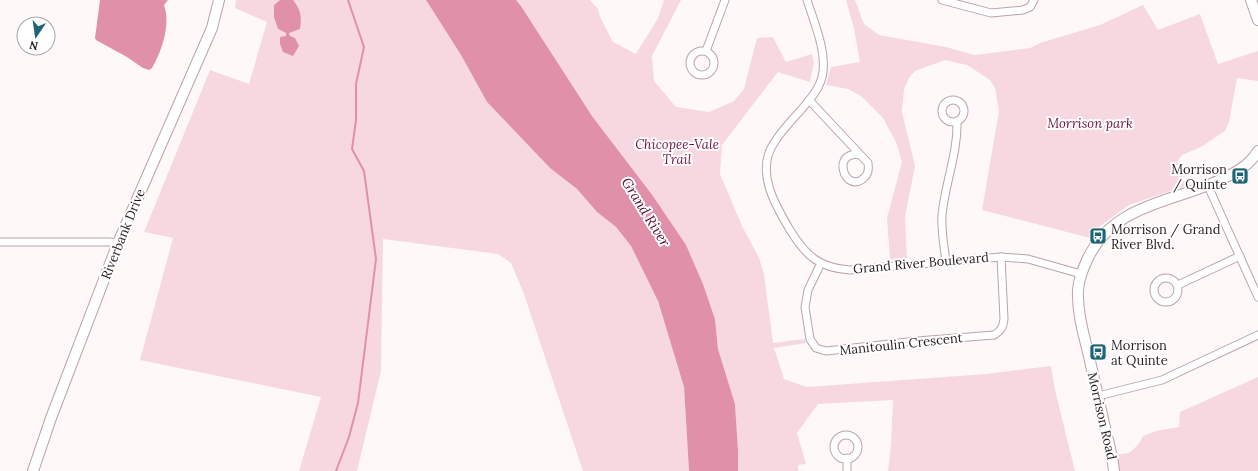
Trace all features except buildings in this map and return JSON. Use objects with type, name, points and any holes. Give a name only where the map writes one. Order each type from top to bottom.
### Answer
[{"type":"street","name":"Riverbank Drive","points":[[33,471],[118,243],[212,28],[220,0]]},
{"type":"street","points":[[706,52],[725,0]]},
{"type":"street","name":"Grand River Boulevard","points":[[807,0],[822,51],[822,78],[809,100],[773,143],[766,159],[765,172],[771,194],[783,218],[800,246],[810,256],[821,263],[837,269],[850,270],[1001,257],[1028,259],[1081,274]]},
{"type":"street","points":[[942,0],[991,13],[1023,10],[1030,7],[1034,0]]},
{"type":"street","points":[[1251,0],[1258,20]]},
{"type":"street","points":[[809,100],[860,155]]},
{"type":"street","points":[[946,261],[942,229],[942,214],[958,137],[957,121]]},
{"type":"street","name":"Morrison Road","points":[[1114,471],[1079,315],[1078,290],[1081,274],[1092,250],[1100,239],[1119,221],[1139,210],[1208,186],[1239,170],[1248,163],[1258,151]]},
{"type":"street","points":[[1208,186],[1258,297]]},
{"type":"street","points":[[0,242],[118,243]]},
{"type":"street","points":[[1178,285],[1240,256]]},
{"type":"street","name":"Manitoulin Crescent","points":[[821,263],[808,290],[806,306],[810,339],[816,348],[826,351],[917,341],[994,335],[1000,332],[1004,320],[1001,257]]},
{"type":"street","points":[[1098,396],[1162,380],[1258,335]]},
{"type":"street","points":[[847,458],[847,471]]},
{"type":"green space","points":[[236,0],[280,0],[274,5],[278,29],[286,33],[286,36],[290,36],[289,33],[293,0],[426,0],[461,55],[487,102],[550,168],[577,189],[597,212],[616,227],[631,246],[658,301],[684,387],[689,471],[583,471],[524,294],[511,263],[498,254],[383,239],[381,371],[357,471],[299,471],[321,397],[140,360],[173,238],[144,232],[210,70],[249,84],[267,22],[235,8]]},
{"type":"green space","name":"Chicopee-Vale Trail","points":[[516,0],[590,0],[598,9],[600,17],[613,42],[636,54],[658,18],[664,0],[681,0],[652,56],[654,81],[676,107],[709,112],[734,101],[744,89],[757,38],[773,37],[786,62],[812,54],[814,62],[810,82],[778,72],[722,145],[720,174],[742,226],[759,258],[764,274],[773,343],[805,339],[806,343],[774,348],[784,379],[807,387],[986,374],[1051,366],[1055,390],[1075,471],[888,471],[893,400],[818,404],[797,433],[806,464],[798,465],[798,471],[738,471],[735,404],[718,349],[715,319],[703,284],[686,246],[653,196],[592,116]]},
{"type":"green space","name":"Morrison park","points":[[846,0],[855,0],[864,24],[879,35],[946,47],[974,55],[1030,48],[1040,43],[1100,25],[1143,5],[1158,30],[1200,14],[1218,64],[1258,51],[1258,81],[1237,78],[1229,122],[1225,131],[1201,147],[1182,155],[1177,162],[1185,186],[1129,205],[1100,226],[1090,238],[982,210],[999,111],[995,88],[990,80],[967,65],[945,60],[915,71],[909,78],[904,89],[902,112],[915,166],[905,217],[907,258],[890,260],[887,218],[902,162],[896,142],[883,118],[861,96],[848,89],[826,85],[831,67],[860,62],[854,29]]},
{"type":"green space","points":[[1258,377],[1258,471],[1118,471],[1114,455],[1129,453],[1138,445],[1143,436],[1156,431],[1179,427],[1180,412]]},
{"type":"water","points":[[100,0],[168,0],[164,5],[166,12],[166,29],[162,46],[152,68],[149,70],[143,68],[127,57],[96,40]]},
{"type":"water","points":[[280,0],[293,0],[298,7],[300,14],[300,29],[289,33],[290,36],[295,38],[299,46],[293,56],[283,52],[280,44],[280,37],[286,36],[286,33],[278,29],[274,17],[274,5]]},
{"type":"water","name":"Grand River","points":[[426,0],[516,0],[592,116],[653,196],[686,245],[703,284],[715,319],[718,349],[735,404],[738,471],[689,471],[684,387],[658,301],[631,246],[616,227],[597,212],[577,189],[550,168],[487,102],[461,55]]},
{"type":"waterway","points":[[336,471],[349,437],[358,403],[376,259],[364,171],[352,149],[356,120],[356,84],[364,47],[348,0]]},
{"type":"place","name":"Morrison / Quinte","points":[[1240,176]]},
{"type":"place","name":"Morrison / Grand River Blvd.","points":[[1098,236]]},
{"type":"place","name":"Morrison at Quinte","points":[[1098,352]]}]
